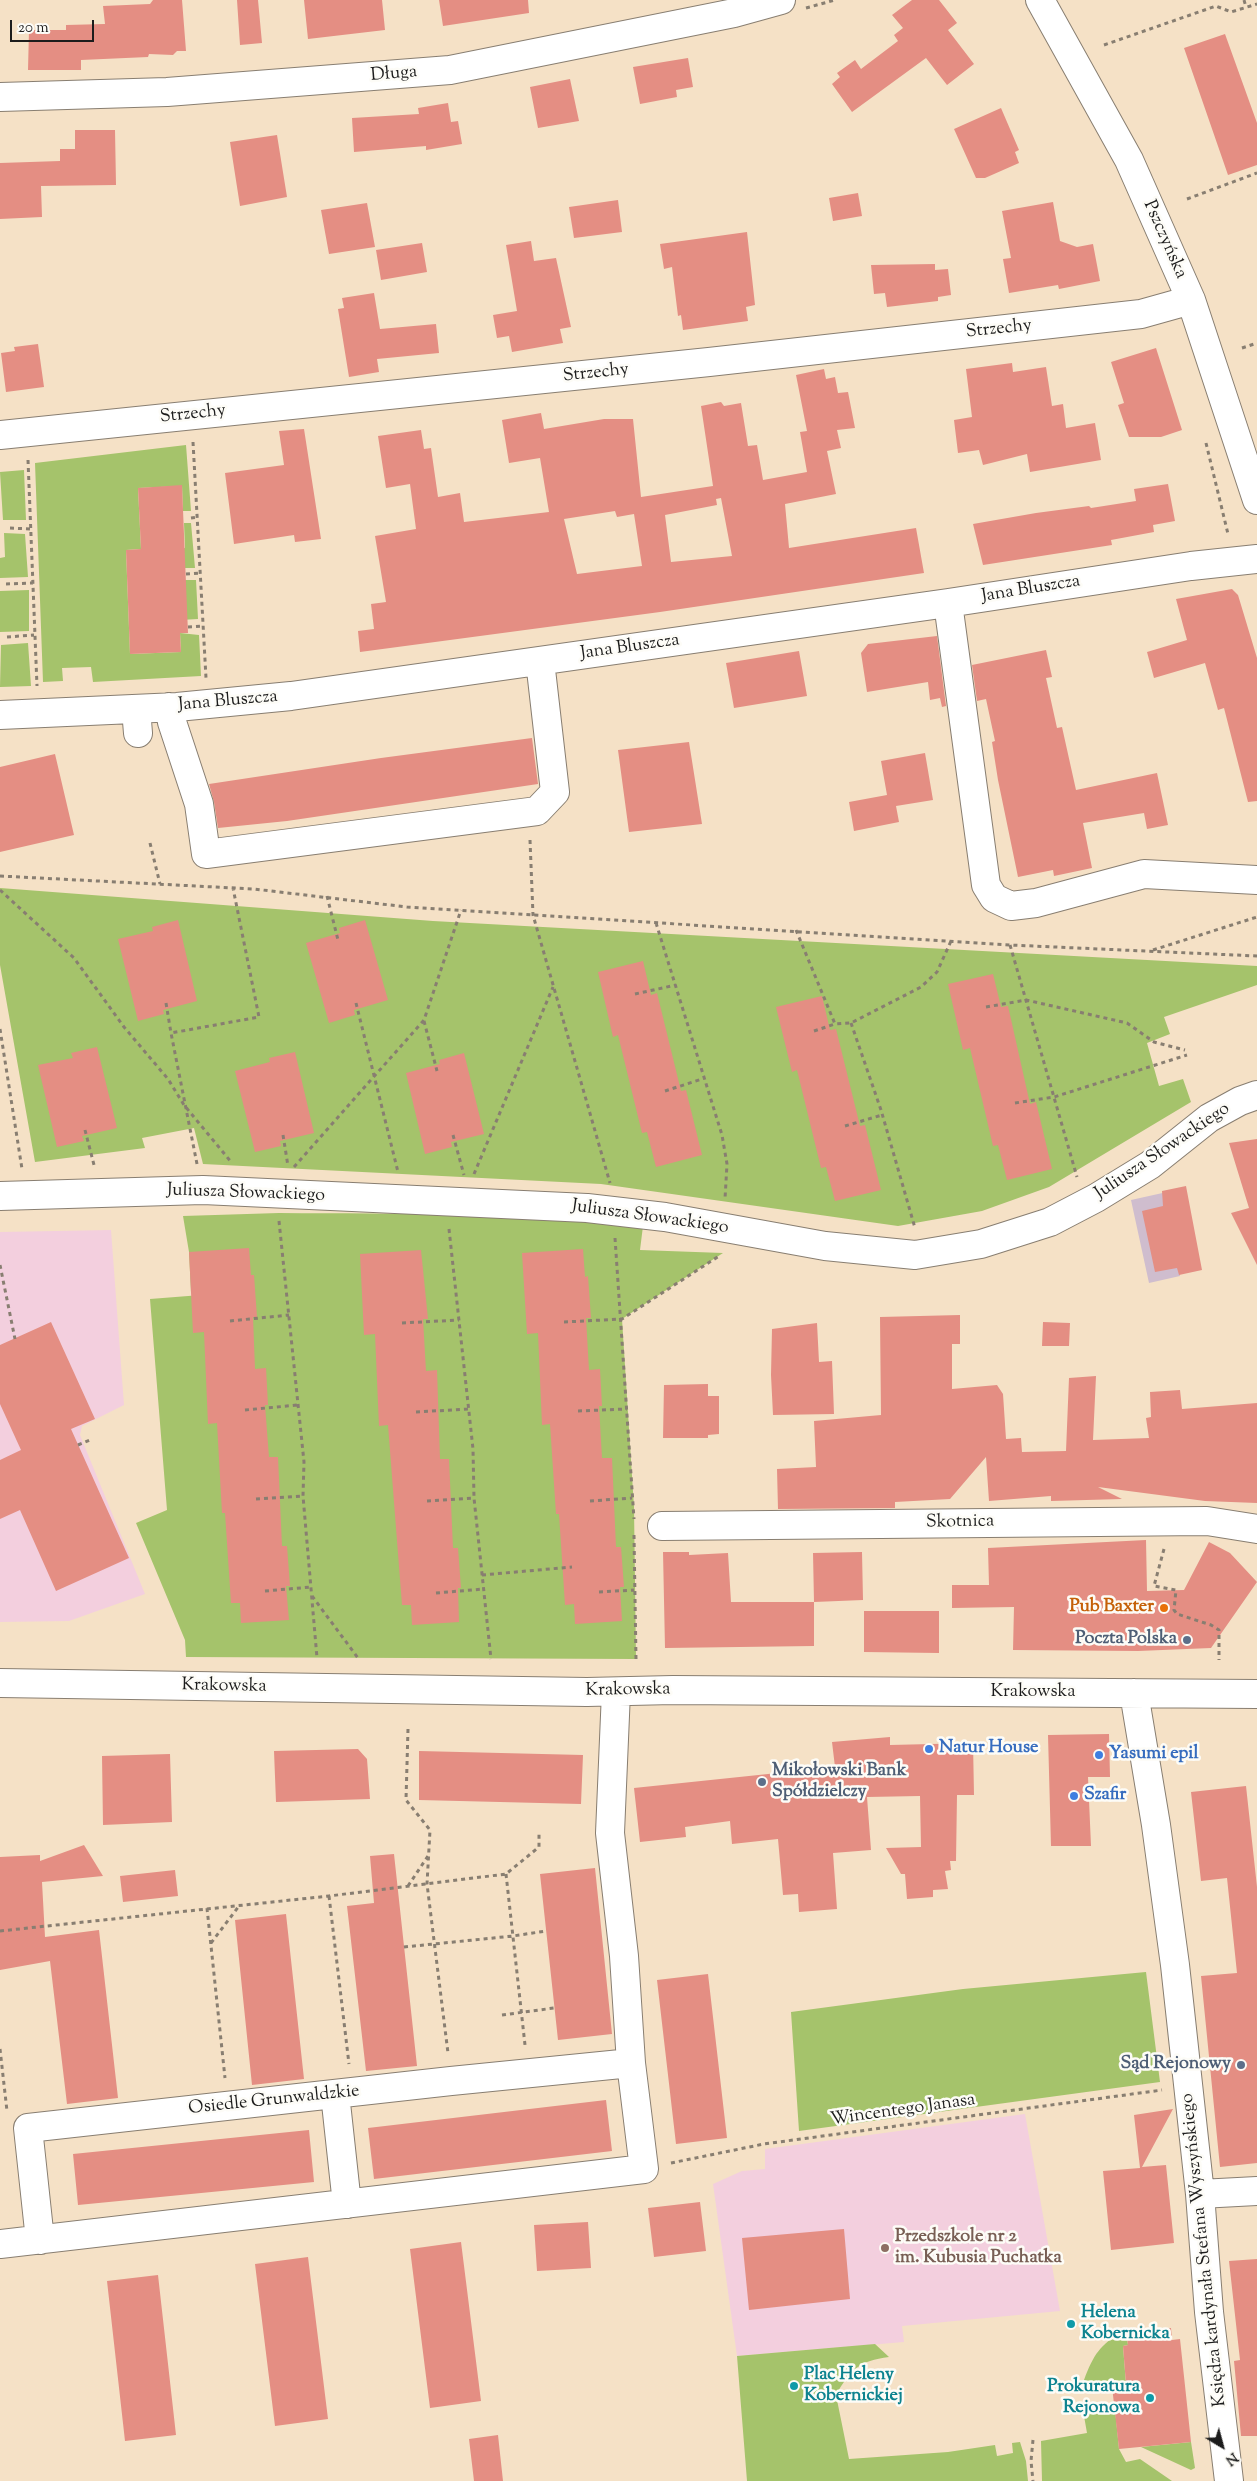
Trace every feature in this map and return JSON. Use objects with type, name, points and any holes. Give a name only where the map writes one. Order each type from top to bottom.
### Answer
[{"type":"street","name":"Długa","points":[[0,97],[167,92],[450,70],[734,13],[781,0]]},
{"type":"street","name":"Pszczyńska","points":[[1040,0],[1129,160],[1190,300],[1256,497]]},
{"type":"street","name":"Strzechy","points":[[0,435],[709,362],[1141,314],[1190,300]]},
{"type":"street","name":"Jana Bluszcza","points":[[0,715],[137,721],[169,707],[291,696],[948,603],[1191,566],[1257,559]]},
{"type":"street","points":[[948,603],[986,885],[994,898],[1011,906],[1036,903],[1144,874],[1257,880]]},
{"type":"street","points":[[169,707],[172,722],[199,804],[206,854],[537,811],[555,792],[540,661]]},
{"type":"street","name":"Juliusza Słowackiego","points":[[0,1196],[202,1190],[613,1210],[665,1217],[825,1246],[915,1255],[981,1244],[1050,1222],[1096,1198],[1150,1165],[1209,1118],[1240,1101],[1257,1095]]},
{"type":"street","name":"Skotnica","points":[[662,1526],[1207,1521],[1257,1529]]},
{"type":"street","name":"Krakowska","points":[[0,1684],[616,1692],[1257,1694]]},
{"type":"street","points":[[0,2244],[644,2169],[631,2063],[624,1956],[610,1833],[616,1692]]},
{"type":"street","name":"Księdza kardynała Stefana Wyszyńskiego","points":[[1134,1693],[1156,1825],[1175,1965],[1200,2194],[1209,2312],[1229,2481]]},
{"type":"street","name":"Osiedle Grunwaldzkie","points":[[40,2240],[28,2128],[631,2063]]},
{"type":"street","points":[[343,2093],[348,2204]]},
{"type":"street","points":[[1200,2194],[1257,2191]]},
{"type":"path","points":[[1244,0],[1246,7]]},
{"type":"path","points":[[1104,45],[1216,6],[1231,12],[1257,4]]},
{"type":"path","points":[[1187,198],[1257,174]]},
{"type":"path","points":[[1242,348],[1257,343]]},
{"type":"path","points":[[1206,441],[1229,543]]},
{"type":"path","points":[[194,453],[206,681]]},
{"type":"path","points":[[29,471],[34,635],[38,692]]},
{"type":"path","points":[[191,518],[198,516]]},
{"type":"path","points":[[10,528],[31,529]]},
{"type":"path","points":[[186,574],[201,573]]},
{"type":"path","points":[[6,584],[33,582]]},
{"type":"path","points":[[188,627],[203,626]]},
{"type":"path","points":[[7,637],[34,635]]},
{"type":"path","points":[[528,812],[533,915],[612,1191],[634,1507],[636,1659]]},
{"type":"path","points":[[150,843],[160,884]]},
{"type":"path","points":[[0,876],[232,888],[327,896],[407,907],[656,923],[796,930],[1010,945],[1257,956]]},
{"type":"path","points":[[171,1034],[259,1017],[232,888]]},
{"type":"path","points":[[0,890],[74,958],[124,1027],[168,1079],[184,1105],[237,1170]]},
{"type":"path","points":[[327,896],[338,940]]},
{"type":"path","points":[[283,1135],[289,1172],[424,1020],[461,910]]},
{"type":"path","points":[[1150,951],[1257,917]]},
{"type":"path","points":[[564,1322],[622,1319],[723,1253],[727,1164],[722,1135],[656,923]]},
{"type":"path","points":[[796,930],[835,1024]]},
{"type":"path","points":[[814,1030],[835,1024],[852,1023],[921,988],[937,972],[951,941]]},
{"type":"path","points":[[1010,945],[1078,1180]]},
{"type":"path","points":[[635,994],[676,985]]},
{"type":"path","points":[[470,1181],[554,986]]},
{"type":"path","points":[[986,1007],[1026,1000],[1127,1022],[1154,1042],[1185,1050]]},
{"type":"path","points":[[166,1003],[184,1105],[198,1168]]},
{"type":"path","points":[[356,1003],[399,1177]]},
{"type":"path","points":[[424,1020],[437,1071]]},
{"type":"path","points":[[852,1023],[882,1115],[915,1230]]},
{"type":"path","points":[[0,1029],[23,1172]]},
{"type":"path","points":[[1015,1104],[1054,1097],[1187,1055]]},
{"type":"path","points":[[665,1091],[704,1078]]},
{"type":"path","points":[[844,1126],[882,1115]]},
{"type":"path","points":[[85,1130],[95,1170]]},
{"type":"path","points":[[454,1135],[465,1181]]},
{"type":"path","points":[[276,1194],[304,1462],[303,1496],[317,1658]]},
{"type":"path","points":[[446,1201],[474,1449],[474,1498],[491,1659]]},
{"type":"path","points":[[0,1265],[14,1339]]},
{"type":"path","points":[[230,1321],[289,1315]]},
{"type":"path","points":[[402,1323],[459,1320]]},
{"type":"path","points":[[245,1410],[298,1405]]},
{"type":"path","points":[[416,1412],[469,1409]]},
{"type":"path","points":[[578,1411],[626,1409]]},
{"type":"path","points":[[78,1445],[90,1440]]},
{"type":"path","points":[[256,1500],[303,1496]]},
{"type":"path","points":[[427,1502],[474,1498]]},
{"type":"path","points":[[590,1500],[632,1498]]},
{"type":"path","points":[[1165,1543],[1154,1586],[1176,1590],[1174,1610],[1176,1614],[1211,1625],[1219,1630],[1219,1660]]},
{"type":"path","points":[[482,1574],[572,1567]]},
{"type":"path","points":[[265,1591],[311,1586]]},
{"type":"path","points":[[436,1593],[484,1589]]},
{"type":"path","points":[[599,1592],[634,1590]]},
{"type":"path","points":[[312,1596],[358,1658]]},
{"type":"path","points":[[408,1729],[406,1800],[430,1830],[426,1884],[451,2081]]},
{"type":"path","points":[[0,1931],[330,1896],[506,1874],[539,1848],[539,1832]]},
{"type":"path","points":[[408,1886],[428,1855]]},
{"type":"path","points":[[506,1874],[528,2073]]},
{"type":"path","points":[[330,1896],[343,2093]]},
{"type":"path","points":[[211,1944],[240,1906]]},
{"type":"path","points":[[207,1908],[228,2106]]},
{"type":"path","points":[[404,1947],[546,1931]]},
{"type":"path","points":[[502,2015],[554,2008]]},
{"type":"path","name":"Wincentego Janasa","points":[[644,2169],[764,2144],[1168,2089]]},
{"type":"path","points":[[1033,2440],[1031,2461],[1033,2481]]},
{"type":"shaded area","points":[[1185,1188],[1177,1263],[1180,1276],[1149,1283],[1131,1200]]},
{"type":"shaded area","points":[[111,1230],[124,1405],[82,1426],[80,1435],[145,1594],[69,1621],[0,1622],[0,1232]]},
{"type":"shaded area","name":"Przedszkole nr 2 im. Kubusia Puchatka","points":[[1025,2114],[1060,2311],[902,2326],[904,2342],[737,2356],[713,2184],[742,2171],[765,2169],[765,2149]]},
{"type":"green space","points":[[186,445],[191,511],[183,511],[182,486],[138,488],[141,549],[126,550],[130,654],[181,652],[180,633],[199,635],[201,676],[93,682],[91,667],[62,668],[63,681],[43,682],[35,463]]},
{"type":"green space","points":[[24,470],[26,520],[3,520],[0,472]]},
{"type":"green space","points":[[184,523],[191,523],[195,568],[178,568],[177,549],[185,548]]},
{"type":"green space","points":[[4,533],[25,534],[28,577],[0,578],[0,558],[5,557]]},
{"type":"green space","points":[[178,580],[196,580],[198,619],[180,620]]},
{"type":"green space","points":[[29,590],[29,631],[0,632],[0,591]]},
{"type":"green space","points":[[28,643],[31,686],[0,687],[1,645]]},
{"type":"green space","points":[[0,888],[433,921],[1257,966],[1257,985],[1164,1017],[1170,1034],[1147,1043],[1159,1086],[1183,1079],[1191,1102],[1049,1187],[982,1211],[898,1226],[601,1184],[203,1164],[194,1128],[142,1138],[145,1148],[35,1162],[0,965]]},
{"type":"green space","points":[[279,1213],[507,1216],[598,1221],[643,1226],[640,1250],[723,1253],[622,1319],[634,1507],[636,1659],[186,1657],[185,1640],[136,1523],[167,1510],[150,1299],[201,1295],[191,1292],[189,1252],[183,1216]]},
{"type":"green space","points":[[1146,1972],[1160,2082],[799,2131],[791,2012],[963,1989]]},
{"type":"green space","points":[[1123,2331],[1126,2332],[1128,2345],[1123,2346],[1126,2384],[1113,2386],[1111,2391],[1103,2390],[1084,2380],[1098,2351],[1108,2341]]},
{"type":"green space","points":[[875,2344],[889,2357],[870,2361],[857,2368],[846,2379],[836,2395],[849,2459],[948,2452],[995,2445],[997,2456],[1013,2453],[1012,2443],[1020,2442],[1026,2461],[1028,2481],[747,2481],[737,2356]]},
{"type":"green space","points":[[1115,2409],[1119,2449],[1126,2462],[1140,2459],[1172,2481],[1042,2481],[1041,2441],[1087,2433],[1084,2416],[1094,2410]]},
{"type":"green space","points":[[1191,2442],[1195,2468],[1191,2470],[1141,2447]]},
{"type":"building","points":[[153,0],[182,0],[186,51],[177,51],[173,55],[149,54],[148,57],[81,60],[81,70],[28,70],[29,30],[66,30],[66,25],[105,24],[103,6],[150,4]]},
{"type":"building","points":[[237,0],[258,0],[262,43],[240,45]]},
{"type":"building","points":[[304,0],[382,0],[385,30],[308,39]]},
{"type":"building","points":[[439,0],[528,0],[529,13],[443,26]]},
{"type":"building","points":[[912,0],[939,0],[957,23],[948,30],[974,64],[947,85],[926,58],[852,112],[832,84],[840,77],[837,73],[855,60],[861,69],[898,41],[894,35],[903,28],[892,15]]},
{"type":"building","points":[[1225,34],[1257,123],[1257,165],[1228,175],[1184,48]]},
{"type":"building","points":[[688,58],[693,87],[676,90],[677,97],[640,104],[633,67]]},
{"type":"building","points":[[570,79],[579,121],[538,128],[530,87]]},
{"type":"building","points":[[448,103],[451,122],[458,121],[462,144],[426,150],[426,146],[354,152],[352,118],[419,114],[418,108]]},
{"type":"building","points":[[1001,108],[1019,150],[1015,152],[1019,163],[985,178],[976,178],[954,129]]},
{"type":"building","points":[[75,130],[115,130],[116,185],[41,186],[42,217],[0,219],[0,163],[60,161],[60,149],[75,149]]},
{"type":"building","points":[[277,135],[287,197],[240,206],[230,142]]},
{"type":"building","points":[[858,193],[862,216],[833,221],[829,198]]},
{"type":"building","points":[[618,200],[622,232],[574,238],[569,207]]},
{"type":"building","points":[[1053,202],[1060,241],[1077,247],[1093,244],[1100,281],[1059,289],[1058,285],[1009,293],[1003,259],[1011,258],[1002,211]]},
{"type":"building","points":[[367,203],[375,247],[329,254],[321,210]]},
{"type":"building","points":[[747,232],[755,305],[746,307],[748,321],[683,330],[681,315],[678,316],[672,267],[664,269],[660,244]]},
{"type":"building","points":[[531,241],[534,261],[556,258],[571,327],[560,329],[563,343],[512,352],[509,336],[497,338],[493,315],[517,311],[506,245]]},
{"type":"building","points":[[422,243],[427,272],[381,280],[376,250]]},
{"type":"building","points":[[935,264],[935,270],[948,269],[951,295],[938,297],[938,301],[887,307],[885,293],[874,294],[871,265]]},
{"type":"building","points":[[374,293],[380,329],[436,324],[439,353],[377,359],[379,372],[349,377],[338,309],[344,308],[342,298]]},
{"type":"building","points":[[38,344],[44,387],[6,392],[1,353],[15,351],[14,347]]},
{"type":"building","points":[[1156,348],[1182,430],[1161,437],[1129,437],[1118,405],[1124,403],[1111,362]]},
{"type":"building","points":[[1012,363],[1013,372],[1046,367],[1052,406],[1063,404],[1066,428],[1095,423],[1101,460],[1030,472],[1027,454],[983,465],[979,450],[958,453],[954,420],[972,417],[966,369]]},
{"type":"building","points":[[824,369],[826,379],[835,377],[838,393],[848,392],[855,428],[837,430],[841,448],[827,451],[836,494],[785,504],[789,548],[916,528],[924,573],[660,612],[360,652],[358,631],[374,629],[371,604],[386,602],[375,536],[416,529],[410,484],[386,488],[378,436],[421,430],[424,449],[431,448],[438,497],[460,493],[464,522],[549,512],[540,458],[509,463],[502,420],[541,413],[544,429],[604,419],[633,419],[641,497],[713,486],[701,406],[721,402],[724,406],[741,403],[748,446],[757,445],[763,480],[807,472],[800,432],[807,431],[796,375]],"holes":[[[721,498],[732,556],[671,562],[665,515],[717,505],[716,499]],[[615,511],[617,517],[634,514],[642,566],[577,574],[564,519]]]},
{"type":"building","points":[[304,429],[321,539],[295,542],[294,535],[234,544],[225,473],[284,465],[279,431]]},
{"type":"building","points":[[1168,484],[1175,521],[1153,525],[1154,532],[1111,540],[1112,545],[983,565],[973,524],[1036,513],[1089,506],[1091,508],[1136,501],[1134,489]]},
{"type":"building","points":[[182,485],[188,633],[180,633],[181,652],[130,654],[126,550],[141,549],[138,488]]},
{"type":"building","points":[[1232,589],[1238,595],[1257,658],[1257,801],[1248,802],[1224,708],[1218,710],[1205,663],[1154,678],[1147,652],[1187,640],[1176,599]]},
{"type":"building","points":[[937,636],[946,706],[942,707],[940,698],[930,700],[928,682],[867,692],[861,653],[868,644]]},
{"type":"building","points":[[1046,650],[1052,677],[1046,678],[1057,728],[1062,727],[1076,790],[1157,773],[1168,825],[1147,829],[1144,813],[1083,823],[1092,868],[1054,876],[1053,870],[1018,877],[998,780],[992,742],[995,741],[986,699],[977,701],[972,665]]},
{"type":"building","points":[[799,651],[807,696],[734,708],[726,663]]},
{"type":"building","points":[[532,738],[538,784],[287,821],[218,828],[209,784]]},
{"type":"building","points":[[689,742],[702,824],[629,832],[618,750]]},
{"type":"building","points":[[925,753],[933,800],[896,806],[899,822],[854,831],[849,802],[887,795],[881,761]]},
{"type":"building","points":[[55,754],[74,835],[0,852],[0,767]]},
{"type":"building","points":[[178,920],[197,1001],[163,1010],[164,1014],[138,1021],[118,939],[153,931],[152,927]]},
{"type":"building","points":[[365,920],[388,1000],[354,1010],[355,1015],[329,1023],[306,943],[340,933],[339,928]]},
{"type":"building","points":[[643,961],[651,995],[657,993],[681,1091],[686,1090],[702,1155],[656,1167],[647,1132],[642,1133],[618,1035],[613,1037],[598,972]]},
{"type":"building","points":[[993,974],[1001,1007],[1008,1006],[1030,1104],[1036,1102],[1052,1169],[1007,1180],[998,1145],[993,1146],[970,1048],[963,1050],[948,984]]},
{"type":"building","points":[[822,996],[830,1030],[836,1029],[860,1126],[865,1125],[881,1190],[835,1201],[826,1167],[821,1168],[797,1070],[792,1072],[776,1007]]},
{"type":"building","points":[[97,1047],[117,1128],[82,1136],[84,1141],[57,1147],[38,1065],[73,1058],[71,1053]]},
{"type":"building","points":[[295,1052],[314,1133],[280,1141],[281,1146],[255,1152],[235,1071],[270,1062],[269,1058]]},
{"type":"building","points":[[464,1053],[484,1134],[451,1142],[452,1147],[425,1154],[406,1073],[440,1064],[439,1060]]},
{"type":"building","points":[[1257,1139],[1257,1265],[1231,1213],[1249,1208],[1229,1143]]},
{"type":"building","points":[[1186,1186],[1202,1270],[1179,1275],[1177,1268],[1155,1272],[1142,1211],[1163,1206],[1162,1191]]},
{"type":"building","points":[[249,1248],[251,1275],[254,1275],[257,1317],[253,1317],[255,1369],[266,1368],[268,1405],[265,1405],[269,1457],[278,1457],[282,1546],[287,1546],[290,1586],[286,1586],[289,1620],[241,1623],[240,1603],[231,1603],[225,1513],[222,1513],[217,1423],[208,1424],[204,1332],[193,1333],[189,1252]]},
{"type":"building","points":[[583,1249],[585,1277],[588,1276],[591,1318],[586,1318],[589,1370],[600,1369],[602,1406],[599,1406],[602,1458],[612,1458],[616,1547],[621,1547],[624,1587],[620,1587],[622,1621],[575,1624],[574,1604],[565,1605],[559,1514],[556,1514],[550,1424],[542,1425],[538,1333],[527,1334],[522,1253]]},
{"type":"building","points":[[421,1250],[428,1319],[423,1319],[426,1371],[437,1370],[440,1459],[449,1459],[453,1548],[458,1548],[461,1588],[458,1588],[459,1622],[412,1625],[411,1605],[402,1605],[388,1425],[379,1426],[375,1334],[364,1335],[360,1254]]},
{"type":"building","points":[[960,1315],[960,1344],[952,1344],[952,1389],[997,1385],[1003,1394],[1006,1439],[1021,1438],[1022,1452],[1066,1451],[1069,1378],[1096,1376],[1093,1440],[1149,1438],[1146,1418],[1151,1417],[1150,1392],[1180,1390],[1182,1409],[1257,1403],[1257,1503],[1205,1501],[1098,1487],[1122,1499],[1051,1501],[1051,1496],[989,1501],[986,1457],[950,1499],[895,1502],[895,1508],[778,1509],[777,1469],[816,1467],[814,1421],[881,1415],[880,1317]]},
{"type":"building","points":[[51,1322],[95,1419],[71,1429],[129,1558],[56,1591],[20,1510],[0,1519],[0,1460],[21,1450],[0,1404],[0,1345]]},
{"type":"building","points":[[1043,1322],[1070,1323],[1069,1346],[1042,1346]]},
{"type":"building","points":[[817,1323],[819,1362],[832,1361],[834,1414],[773,1415],[771,1375],[772,1329]]},
{"type":"building","points":[[708,1384],[708,1396],[719,1396],[719,1434],[708,1435],[708,1438],[663,1438],[664,1385]]},
{"type":"building","points":[[1146,1540],[1147,1591],[1184,1590],[1209,1542],[1230,1553],[1257,1582],[1211,1648],[1138,1651],[1013,1650],[1014,1607],[952,1608],[952,1585],[989,1585],[988,1548]]},
{"type":"building","points":[[663,1552],[689,1552],[689,1555],[728,1553],[731,1602],[814,1602],[814,1646],[665,1648]]},
{"type":"building","points":[[862,1552],[863,1600],[814,1602],[813,1553]]},
{"type":"building","points":[[864,1611],[939,1611],[939,1653],[864,1652]]},
{"type":"building","points":[[1109,1734],[1110,1777],[1088,1777],[1091,1846],[1051,1846],[1048,1735]]},
{"type":"building","points":[[890,1737],[890,1745],[973,1743],[974,1795],[957,1795],[956,1861],[950,1861],[951,1870],[945,1871],[948,1889],[933,1890],[933,1897],[907,1899],[905,1874],[901,1874],[886,1848],[921,1847],[920,1796],[867,1797],[871,1850],[833,1853],[837,1909],[799,1912],[798,1894],[783,1895],[778,1839],[732,1844],[730,1821],[685,1827],[686,1837],[640,1842],[634,1788],[835,1767],[832,1742]]},
{"type":"building","points":[[358,1749],[367,1759],[370,1799],[276,1802],[274,1751]]},
{"type":"building","points":[[419,1751],[583,1755],[581,1804],[419,1800]]},
{"type":"building","points":[[170,1754],[172,1822],[103,1825],[102,1756]]},
{"type":"building","points":[[1246,1786],[1257,1887],[1257,2163],[1220,2167],[1201,1976],[1237,1973],[1227,1878],[1201,1881],[1191,1792]]},
{"type":"building","points":[[84,1845],[103,1876],[42,1882],[45,1937],[99,1930],[118,2098],[67,2104],[50,1961],[0,1970],[0,1857],[40,1855],[40,1861]]},
{"type":"building","points":[[394,1854],[417,2066],[366,2071],[347,1906],[374,1903],[370,1856]]},
{"type":"building","points":[[595,1868],[612,2034],[558,2040],[540,1874]]},
{"type":"building","points":[[175,1870],[178,1896],[123,1902],[120,1876]]},
{"type":"building","points":[[286,1914],[304,2079],[252,2085],[235,1920]]},
{"type":"building","points":[[708,1974],[727,2138],[676,2144],[657,1980]]},
{"type":"building","points":[[606,2100],[612,2151],[374,2179],[368,2128]]},
{"type":"building","points":[[1173,2109],[1142,2167],[1166,2165],[1174,2243],[1111,2250],[1103,2171],[1140,2168],[1134,2115]]},
{"type":"building","points":[[309,2130],[314,2182],[78,2205],[73,2154]]},
{"type":"building","points":[[700,2202],[706,2251],[654,2257],[648,2208]]},
{"type":"building","points":[[588,2222],[591,2268],[537,2271],[534,2225]]},
{"type":"building","points":[[844,2229],[850,2299],[749,2310],[742,2238]]},
{"type":"building","points":[[461,2242],[481,2401],[430,2408],[410,2249]]},
{"type":"building","points":[[308,2257],[328,2419],[275,2426],[255,2264]]},
{"type":"building","points":[[1257,2259],[1257,2436],[1241,2436],[1234,2361],[1240,2360],[1229,2261]]},
{"type":"building","points":[[158,2275],[176,2435],[125,2441],[107,2281]]},
{"type":"building","name":"Prokuratura Rejonowa","points":[[1171,2328],[1172,2340],[1180,2339],[1191,2442],[1119,2449],[1112,2386],[1126,2384],[1123,2346],[1128,2345],[1126,2332]]},
{"type":"building","points":[[498,2435],[503,2481],[474,2481],[469,2439]]},
{"type":"place","name":"Pub Baxter","points":[[1164,1608]]},
{"type":"place","name":"Poczta Polska","points":[[1187,1640]]},
{"type":"place","name":"Natur House","points":[[929,1749]]},
{"type":"place","name":"Yasumi epil","points":[[1099,1755]]},
{"type":"place","name":"Mikołowski Bank Spółdzielczy","points":[[762,1782]]},
{"type":"place","name":"Szafir","points":[[1074,1796]]},
{"type":"place","name":"Sąd Rejonowy","points":[[1241,2065]]},
{"type":"place","name":"Przedszkole nr 2 im. Kubusia Puchatka","points":[[885,2248]]},
{"type":"place","name":"Helena Kobernicka","points":[[1071,2324]]},
{"type":"place","name":"Plac Heleny Kobernickiej","points":[[794,2386]]},
{"type":"place","name":"Prokuratura Rejonowa","points":[[1150,2398]]}]
